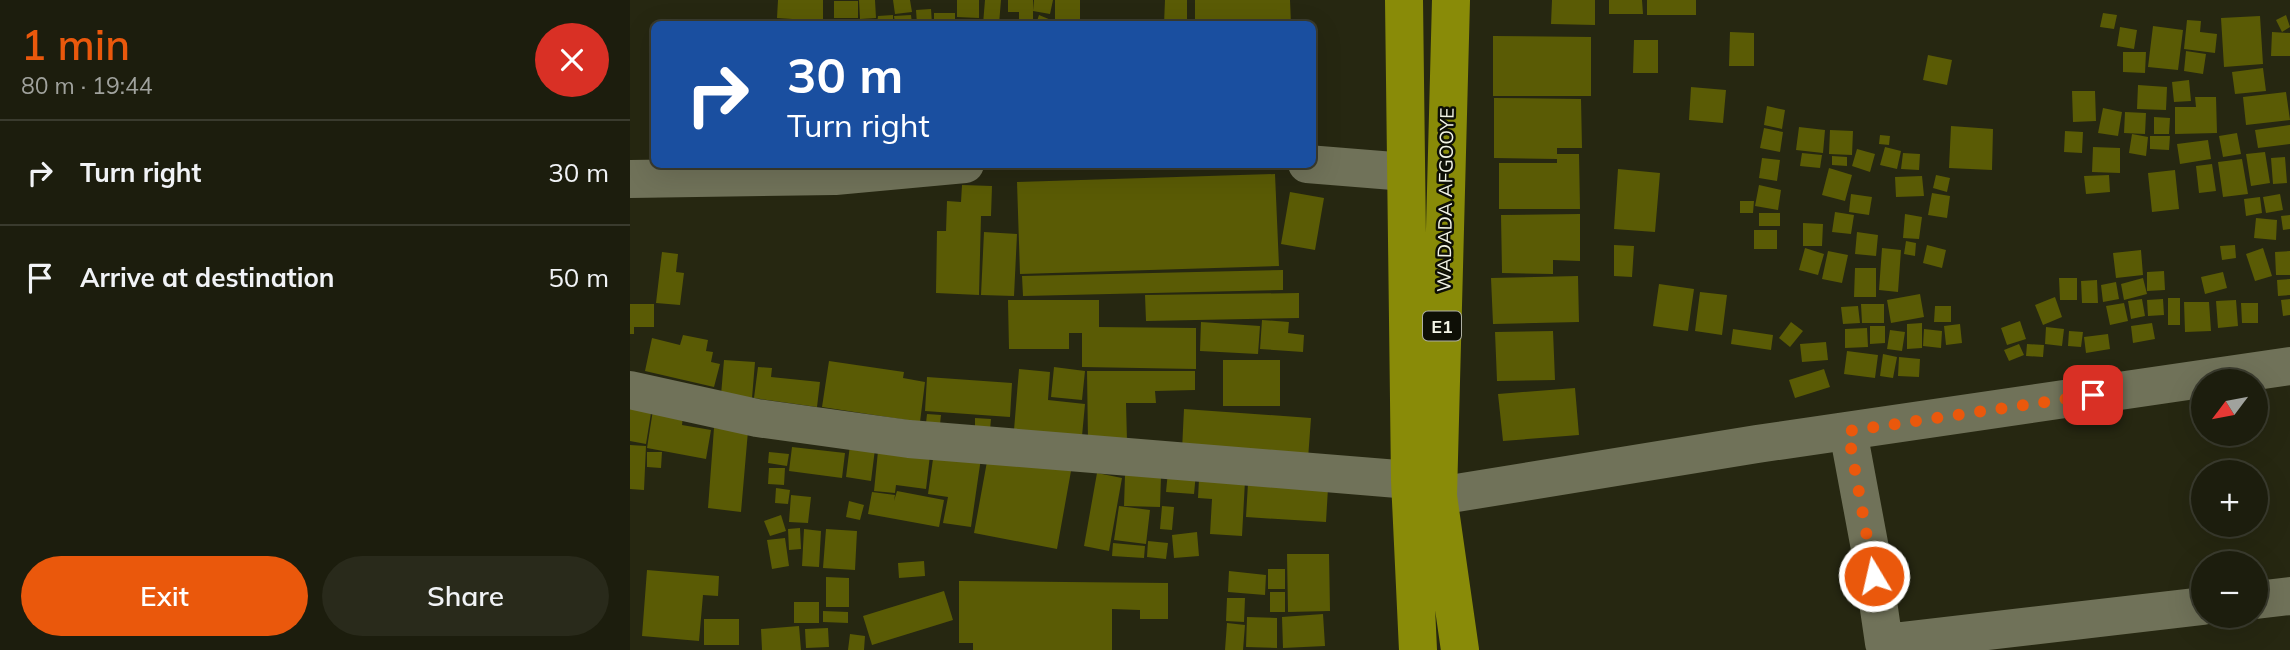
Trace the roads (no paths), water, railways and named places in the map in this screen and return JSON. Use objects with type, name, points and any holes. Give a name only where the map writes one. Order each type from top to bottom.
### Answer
[{"type":"highway","name":"WADADA AFGOOYE","points":[[1404,0],[1406,172],[1424,488],[1460,650]]},
{"type":"highway","name":"WADADA AFGOOYE","points":[[1418,650],[1424,488],[1451,0]]},
{"type":"street","points":[[1316,165],[1406,172]]},
{"type":"street","points":[[630,179],[835,176],[922,168]]},
{"type":"street","points":[[630,390],[757,418],[909,439],[1424,488],[1848,431],[2290,366]]},
{"type":"street","points":[[1848,431],[1871,554],[1884,646],[2191,608]]},
{"type":"street","points":[[2268,599],[2290,596]]}]
